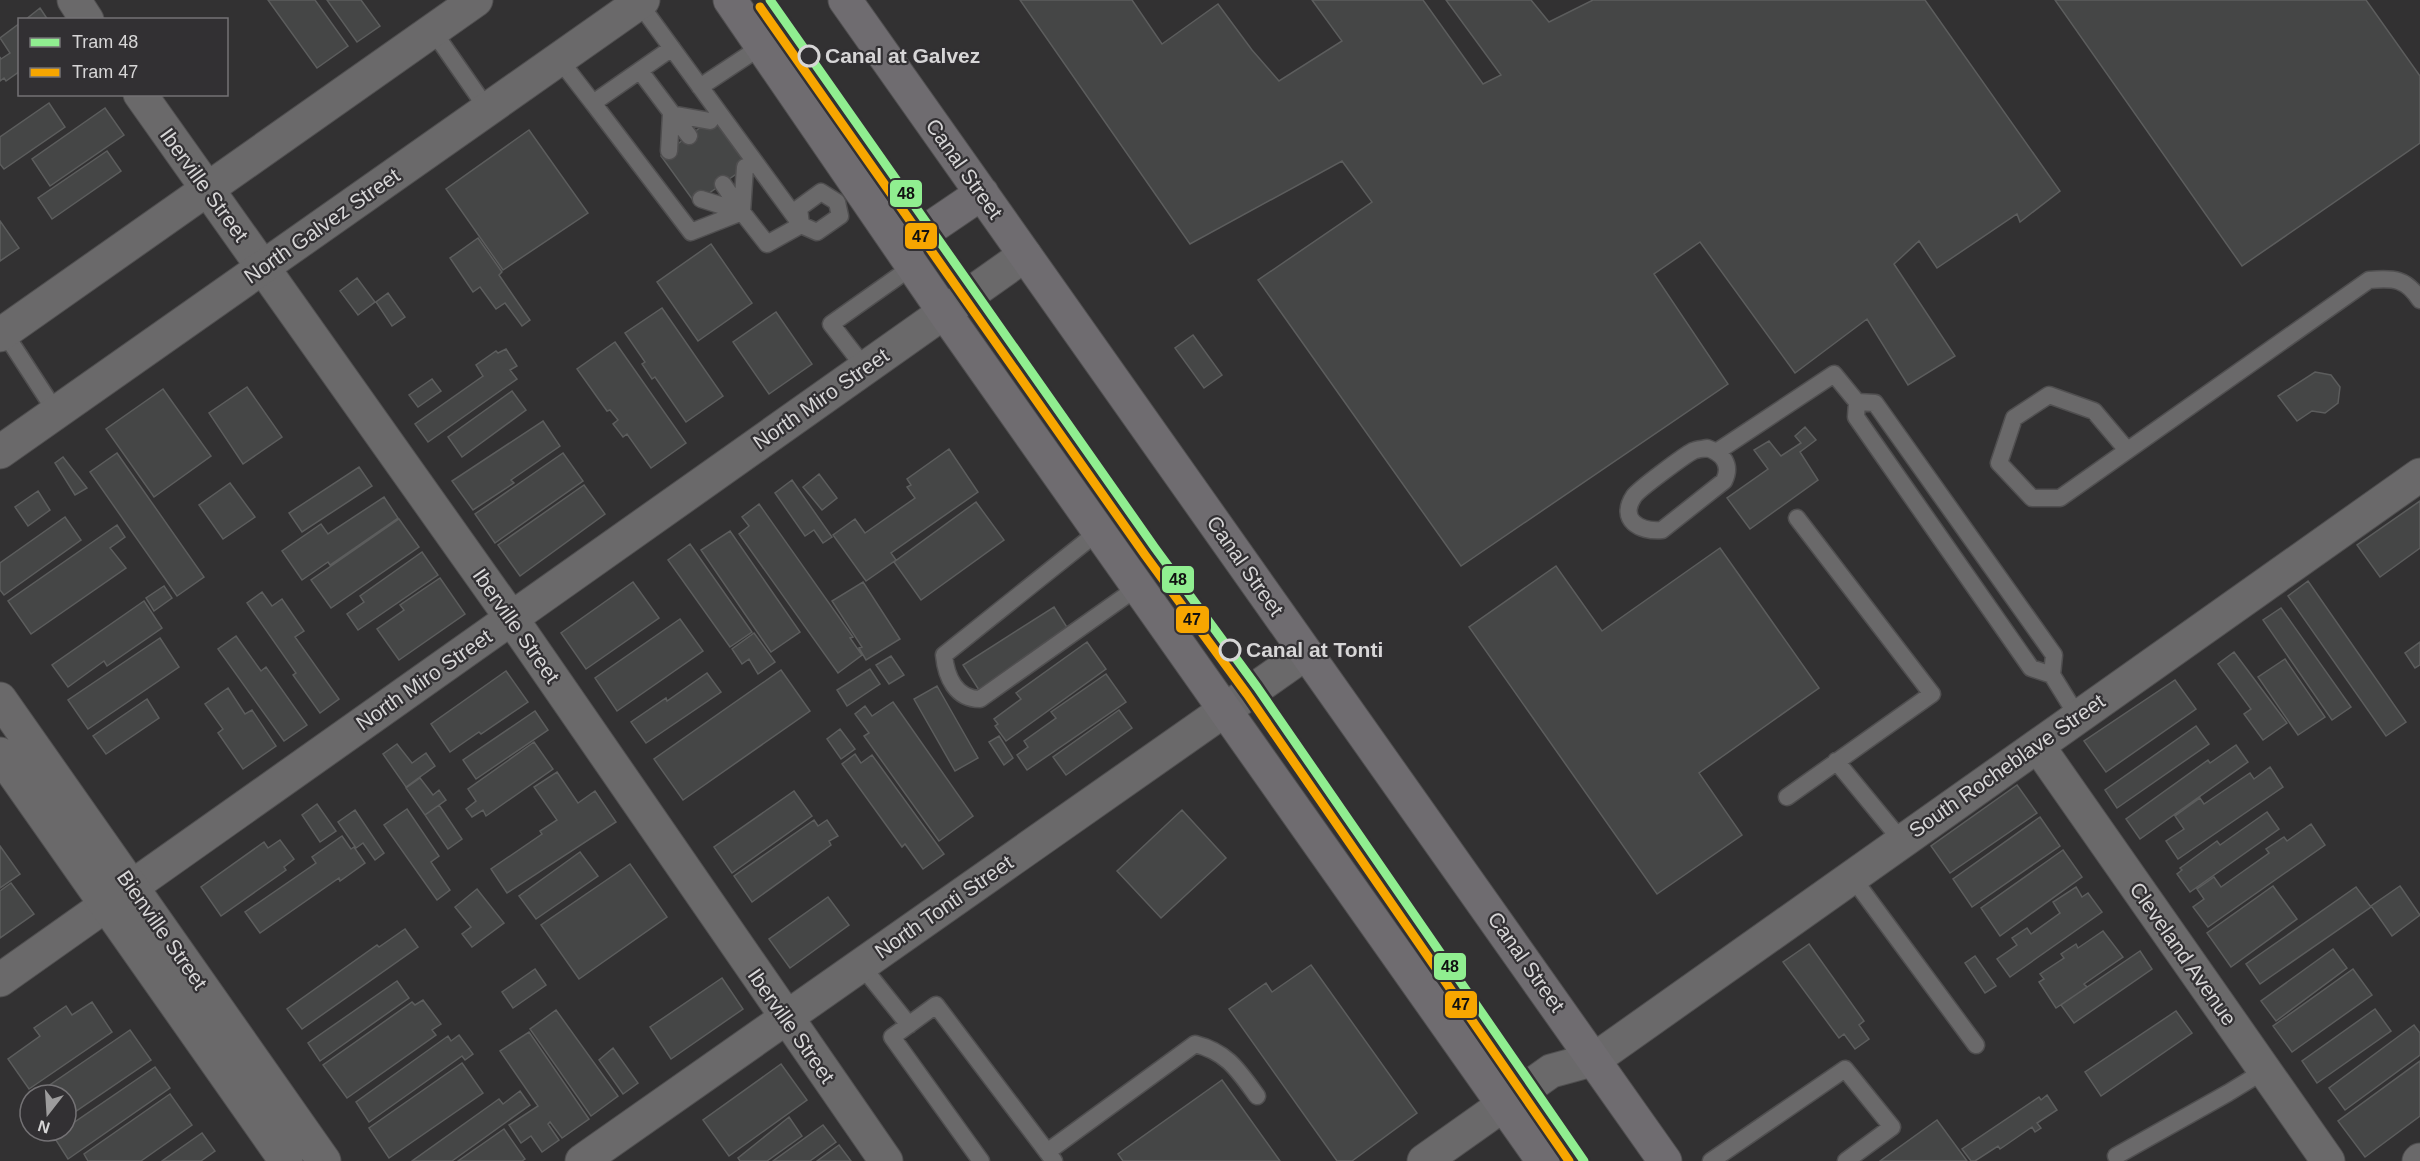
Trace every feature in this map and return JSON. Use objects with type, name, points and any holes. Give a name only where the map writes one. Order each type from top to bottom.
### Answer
[{"type":"main road","points":[[730,0],[762,46],[848,194],[907,257],[1543,1161]]},
{"type":"main road","name":"Canal Street","points":[[845,0],[1665,1161]]},
{"type":"main road","points":[[907,257],[981,193]]},
{"type":"street","points":[[74,0],[86,18]]},
{"type":"street","points":[[2,334],[476,0]]},
{"type":"street","name":"North Galvez Street","points":[[0,452],[641,1]]},
{"type":"street","name":"Iberville Street","points":[[141,96],[512,619],[785,1018],[886,1161]]},
{"type":"street","name":"North Miro Street","points":[[0,980],[1025,255]]},
{"type":"street","name":"South Rocheblave Street","points":[[1595,1059],[1901,840],[2038,746],[2420,475]]},
{"type":"street","name":"North Tonti Street","points":[[582,1161],[1306,653]]},
{"type":"street","name":"Bienville Street","points":[[0,699],[119,896],[286,1161]]},
{"type":"street","name":"Cleveland Avenue","points":[[2038,746],[2328,1161]]},
{"type":"street","name":"Bienville Street","points":[[0,754],[119,896],[324,1161]]},
{"type":"street","points":[[1424,1161],[1551,1071],[1595,1059]]},
{"type":"lane","points":[[641,1],[672,48],[801,225],[817,232],[840,216],[848,194],[821,192],[799,208],[801,225]]},
{"type":"lane","points":[[433,31],[488,110]]},
{"type":"lane","points":[[700,87],[762,46]]},
{"type":"lane","points":[[593,103],[672,48]]},
{"type":"lane","points":[[560,59],[691,232],[742,212]]},
{"type":"lane","points":[[640,71],[689,136]]},
{"type":"lane","points":[[671,114],[711,121]]},
{"type":"lane","points":[[669,151],[671,114]]},
{"type":"lane","points":[[742,212],[745,167]]},
{"type":"lane","points":[[723,184],[767,244],[801,225]]},
{"type":"lane","points":[[701,199],[742,212]]},
{"type":"lane","points":[[865,368],[831,324],[907,257]]},
{"type":"lane","points":[[2127,450],[2094,411],[2049,395],[2014,418],[1999,463],[2032,498],[2060,498],[2369,280],[2390,278],[2412,287],[2420,300]]},
{"type":"lane","points":[[2,334],[56,412]]},
{"type":"lane","points":[[1718,451],[1727,464],[1728,472],[1724,481],[1662,531],[1640,528],[1632,521],[1629,511],[1635,495],[1694,450],[1707,448],[1718,451],[1834,374],[1857,402],[1856,417],[2031,668],[2052,675]]},
{"type":"lane","points":[[1857,402],[1875,403],[2054,655],[2052,675],[2078,717]]},
{"type":"lane","points":[[1787,796],[1932,694],[1797,518]]},
{"type":"lane","points":[[1099,531],[944,656],[945,672],[961,695],[971,699],[980,699],[1138,587]]},
{"type":"lane","points":[[1836,761],[1901,840]]},
{"type":"lane","points":[[1852,877],[1976,1045]]},
{"type":"lane","points":[[861,965],[909,1025]]},
{"type":"lane","points":[[981,1161],[892,1037],[936,1005],[1050,1156],[1195,1044],[1207,1047],[1234,1064],[1257,1095]]},
{"type":"lane","points":[[1711,1161],[1845,1069],[1892,1127],[1846,1161]]},
{"type":"lane","points":[[2116,1156],[2228,1094],[2264,1071]]},
{"type":"building","points":[[268,0],[315,0],[348,46],[317,68]]},
{"type":"building","points":[[327,0],[361,0],[380,26],[357,42]]},
{"type":"building","points":[[1020,0],[1132,0],[1162,44],[1218,4],[1252,50],[1279,81],[1342,41],[1312,0],[1423,0],[1483,84],[1501,75],[1446,0],[1531,0],[1549,22],[1593,0],[1925,0],[2060,191],[2020,222],[2017,214],[1937,268],[1919,241],[1894,264],[1955,356],[1908,385],[1867,319],[1795,373],[1700,242],[1654,274],[1728,384],[1461,566],[1258,280],[1372,202],[1342,161],[1190,244]]},
{"type":"building","points":[[2055,0],[2366,0],[2420,76],[2420,143],[2242,266]]},
{"type":"building","points":[[40,8],[47,18],[28,18]]},
{"type":"building","points":[[18,24],[18,72],[6,81],[4,78],[0,81],[0,57],[1,59],[10,53],[0,38]]},
{"type":"building","points":[[49,103],[65,127],[4,169],[0,164],[0,137]]},
{"type":"building","points":[[105,108],[124,135],[50,186],[32,159]]},
{"type":"building","points":[[715,117],[749,165],[695,203],[661,156]]},
{"type":"building","points":[[529,130],[588,213],[503,270],[446,189]]},
{"type":"building","points":[[107,151],[121,171],[52,219],[38,198]]},
{"type":"building","points":[[0,221],[19,248],[0,261]]},
{"type":"building","points":[[478,238],[502,272],[499,275],[530,320],[522,326],[505,303],[496,309],[480,287],[473,292],[450,258]]},
{"type":"building","points":[[711,244],[752,303],[698,341],[657,282]]},
{"type":"building","points":[[357,278],[375,302],[358,315],[340,291]]},
{"type":"building","points":[[388,293],[405,317],[392,326],[376,302]]},
{"type":"building","points":[[662,308],[723,396],[686,422],[655,377],[652,379],[642,364],[645,362],[625,333]]},
{"type":"building","points":[[776,312],[812,364],[769,394],[733,342]]},
{"type":"building","points":[[1193,335],[1222,375],[1204,388],[1175,348]]},
{"type":"building","points":[[615,342],[686,443],[651,468],[627,434],[623,437],[613,424],[618,420],[610,410],[607,411],[577,369]]},
{"type":"building","points":[[506,349],[517,366],[510,370],[517,379],[428,442],[415,424],[483,376],[476,365],[496,351],[498,353]]},
{"type":"building","points":[[2315,372],[2331,375],[2340,387],[2338,403],[2325,413],[2312,411],[2297,421],[2278,396]]},
{"type":"building","points":[[432,379],[441,391],[418,407],[409,395]]},
{"type":"building","points":[[247,387],[282,437],[243,464],[209,413]]},
{"type":"building","points":[[163,389],[211,456],[154,497],[106,429]]},
{"type":"building","points":[[512,391],[526,410],[462,457],[448,437]]},
{"type":"building","points":[[543,421],[560,446],[511,480],[514,483],[473,510],[452,481]]},
{"type":"building","points":[[1805,427],[1816,440],[1800,452],[1818,480],[1750,529],[1727,498],[1768,469],[1754,450],[1769,441],[1781,456],[1801,443],[1795,436]]},
{"type":"building","points":[[949,449],[978,492],[891,553],[896,560],[866,581],[833,535],[855,519],[865,533],[915,498],[907,487],[911,485],[907,479]]},
{"type":"building","points":[[117,453],[204,577],[177,596],[90,472]]},
{"type":"building","points":[[563,453],[583,481],[495,543],[475,514]]},
{"type":"building","points":[[63,457],[87,488],[75,495],[55,463]]},
{"type":"building","points":[[359,467],[372,486],[302,532],[289,513]]},
{"type":"building","points":[[819,474],[837,498],[822,510],[803,487]]},
{"type":"building","points":[[792,480],[832,537],[823,543],[814,530],[805,536],[775,493]]},
{"type":"building","points":[[230,483],[255,517],[223,539],[199,505]]},
{"type":"building","points":[[584,485],[605,514],[520,576],[498,545]]},
{"type":"building","points":[[38,491],[50,510],[28,526],[15,507]]},
{"type":"building","points":[[384,497],[398,518],[330,565],[328,562],[302,580],[282,551],[321,524],[328,534]]},
{"type":"building","points":[[2420,501],[2420,548],[2380,577],[2357,545]]},
{"type":"building","points":[[976,502],[1004,540],[921,600],[894,562]]},
{"type":"building","points":[[759,504],[853,637],[850,638],[862,655],[838,673],[739,534],[749,526],[742,517]]},
{"type":"building","points":[[65,517],[81,540],[4,595],[0,590],[0,563]]},
{"type":"building","points":[[399,519],[419,547],[331,608],[311,580]]},
{"type":"building","points":[[117,525],[125,537],[110,548],[126,568],[31,634],[8,601]]},
{"type":"building","points":[[730,531],[800,632],[771,652],[701,550]]},
{"type":"building","points":[[690,544],[752,632],[730,647],[668,560]]},
{"type":"building","points":[[1720,548],[1819,688],[1699,773],[1742,835],[1657,894],[1469,627],[1556,566],[1602,631]]},
{"type":"building","points":[[422,552],[438,575],[358,630],[347,614],[364,602],[360,596]]},
{"type":"building","points":[[440,578],[465,614],[399,660],[377,629],[404,610],[400,605]]},
{"type":"building","points":[[2308,581],[2406,722],[2386,736],[2288,596]]},
{"type":"building","points":[[633,582],[659,618],[586,669],[561,633]]},
{"type":"building","points":[[863,582],[900,639],[866,660],[859,648],[862,647],[832,601]]},
{"type":"building","points":[[164,586],[172,598],[154,611],[146,598]]},
{"type":"building","points":[[262,592],[272,606],[282,599],[304,631],[295,637],[339,699],[320,713],[293,675],[296,673],[247,603]]},
{"type":"building","points":[[144,601],[162,628],[107,666],[104,661],[68,687],[52,665]]},
{"type":"building","points":[[1054,607],[1070,632],[979,690],[963,665]]},
{"type":"building","points":[[2281,608],[2351,707],[2332,720],[2263,620]]},
{"type":"building","points":[[680,619],[703,651],[617,711],[595,678]]},
{"type":"building","points":[[754,633],[775,662],[758,674],[749,659],[742,664],[732,649]]},
{"type":"building","points":[[236,636],[261,671],[266,667],[307,725],[284,741],[218,649]]},
{"type":"building","points":[[160,638],[179,667],[88,729],[68,700]]},
{"type":"building","points":[[1087,642],[1106,669],[1006,741],[995,726],[998,724],[994,719],[1021,699],[1016,693]]},
{"type":"building","points":[[2420,642],[2420,665],[2415,668],[2405,653]]},
{"type":"building","points":[[2234,652],[2287,723],[2263,740],[2244,714],[2251,709],[2218,664]]},
{"type":"building","points":[[891,656],[904,675],[889,684],[876,665]]},
{"type":"building","points":[[2285,659],[2325,717],[2298,735],[2258,677]]},
{"type":"building","points":[[870,669],[880,684],[847,706],[837,690]]},
{"type":"building","points":[[781,670],[810,711],[683,800],[654,759]]},
{"type":"building","points":[[506,671],[528,702],[450,752],[431,724]]},
{"type":"building","points":[[707,673],[721,692],[646,743],[631,722],[666,698],[667,701]]},
{"type":"building","points":[[1106,674],[1126,702],[1027,770],[1017,755],[1028,747],[1024,741],[1056,718],[1051,712]]},
{"type":"building","points":[[2175,680],[2196,709],[2106,772],[2084,741]]},
{"type":"building","points":[[937,686],[978,758],[955,771],[914,699]]},
{"type":"building","points":[[228,688],[245,714],[252,710],[276,746],[243,769],[218,733],[223,729],[205,704]]},
{"type":"building","points":[[147,699],[159,718],[106,754],[93,736]]},
{"type":"building","points":[[893,702],[973,816],[939,841],[864,736],[869,733],[855,714],[865,706],[872,716]]},
{"type":"building","points":[[1119,710],[1132,728],[1066,775],[1053,757]]},
{"type":"building","points":[[535,711],[548,730],[476,779],[463,760]]},
{"type":"building","points":[[2196,726],[2209,744],[2117,808],[2105,790]]},
{"type":"building","points":[[840,729],[855,749],[841,759],[827,739]]},
{"type":"building","points":[[999,736],[1013,758],[1004,765],[989,742]]},
{"type":"building","points":[[534,742],[553,769],[486,816],[483,810],[472,817],[466,809],[476,801],[468,789]]},
{"type":"building","points":[[397,744],[412,763],[426,753],[435,766],[406,787],[383,754]]},
{"type":"building","points":[[2236,745],[2248,762],[2140,839],[2126,819],[2208,760],[2210,763]]},
{"type":"building","points":[[855,754],[861,763],[872,755],[944,854],[923,869],[905,844],[902,847],[842,764]]},
{"type":"building","points":[[2270,767],[2283,787],[2178,859],[2166,841],[2184,829],[2175,816],[2200,798],[2204,804],[2250,773],[2254,779]]},
{"type":"building","points":[[557,772],[578,803],[595,791],[616,822],[507,893],[491,869],[542,834],[540,831],[557,820],[534,787]]},
{"type":"building","points":[[420,778],[433,795],[439,790],[446,800],[425,815],[406,788]]},
{"type":"building","points":[[2017,785],[2037,813],[1950,873],[1931,846]]},
{"type":"building","points":[[794,791],[812,816],[732,873],[714,847]]},
{"type":"building","points":[[317,804],[336,831],[320,842],[302,815]]},
{"type":"building","points":[[439,805],[462,839],[448,849],[425,815]]},
{"type":"building","points":[[407,809],[439,856],[431,862],[450,890],[437,900],[384,825]]},
{"type":"building","points":[[355,810],[384,853],[375,860],[363,843],[356,848],[338,822]]},
{"type":"building","points":[[1182,810],[1226,858],[1161,918],[1117,871]]},
{"type":"building","points":[[2267,812],[2279,829],[2190,892],[2177,874],[2182,870],[2180,868],[2217,841],[2220,845]]},
{"type":"building","points":[[2040,817],[2060,846],[1972,907],[1953,879]]},
{"type":"building","points":[[814,820],[818,826],[827,820],[838,836],[829,841],[831,845],[752,902],[734,876]]},
{"type":"building","points":[[2311,824],[2325,845],[2208,927],[2193,907],[2204,899],[2197,889],[2214,877],[2221,887],[2269,853],[2266,849],[2284,837],[2287,841]]},
{"type":"building","points":[[342,836],[351,849],[354,847],[365,863],[340,881],[339,878],[260,933],[245,912],[316,863],[312,857]]},
{"type":"building","points":[[280,840],[294,859],[284,867],[286,870],[221,916],[201,887],[264,842],[268,848]]},
{"type":"building","points":[[0,846],[20,874],[0,888]]},
{"type":"building","points":[[2063,850],[2082,877],[2000,936],[1981,908]]},
{"type":"building","points":[[580,852],[598,876],[536,919],[519,896]]},
{"type":"building","points":[[630,864],[667,917],[579,979],[541,925]]},
{"type":"building","points":[[11,883],[34,914],[0,938],[0,891]]},
{"type":"building","points":[[2273,886],[2297,919],[2231,967],[2207,933]]},
{"type":"building","points":[[2400,886],[2420,915],[2392,936],[2371,906]]},
{"type":"building","points":[[2076,887],[2082,897],[2088,893],[2102,912],[2010,977],[1997,959],[2017,945],[2012,938],[2027,928],[2031,934],[2060,913],[2053,902]]},
{"type":"building","points":[[2356,887],[2371,907],[2260,984],[2246,964]]},
{"type":"building","points":[[477,889],[504,923],[472,947],[462,934],[471,927],[455,907]]},
{"type":"building","points":[[828,897],[849,925],[790,968],[769,939]]},
{"type":"building","points":[[405,929],[418,947],[302,1029],[287,1009],[377,945],[379,947]]},
{"type":"building","points":[[2103,931],[2123,957],[2084,984],[2087,987],[2056,1008],[2039,982],[2044,979],[2040,974],[2064,958],[2061,954],[2076,944],[2078,948]]},
{"type":"building","points":[[1809,944],[1864,1021],[1859,1025],[1869,1039],[1855,1049],[1844,1034],[1839,1038],[1783,962]]},
{"type":"building","points":[[2333,949],[2347,968],[2276,1021],[2261,1001]]},
{"type":"building","points":[[2140,951],[2152,969],[2074,1023],[2061,1005]]},
{"type":"building","points":[[1975,956],[1996,986],[1985,993],[1965,963]]},
{"type":"building","points":[[1311,965],[1417,1113],[1352,1161],[1337,1161],[1229,1009],[1266,983],[1272,992]]},
{"type":"building","points":[[535,969],[546,985],[513,1008],[502,992]]},
{"type":"building","points":[[2353,969],[2372,995],[2292,1052],[2273,1026]]},
{"type":"building","points":[[722,978],[743,1009],[671,1059],[650,1027]]},
{"type":"building","points":[[397,981],[409,998],[320,1061],[308,1043]]},
{"type":"building","points":[[423,1000],[441,1024],[432,1030],[436,1035],[347,1098],[323,1065],[412,1002],[415,1005]]},
{"type":"building","points":[[92,1002],[112,1032],[38,1083],[25,1083],[8,1059],[40,1036],[34,1028],[66,1006],[72,1015]]},
{"type":"building","points":[[2375,1009],[2391,1031],[2317,1083],[2302,1061]]},
{"type":"building","points":[[556,1010],[618,1096],[591,1116],[530,1029]]},
{"type":"building","points":[[2176,1011],[2192,1033],[2101,1096],[2085,1072]]},
{"type":"building","points":[[2414,1025],[2420,1033],[2420,1055],[2345,1110],[2329,1088]]},
{"type":"building","points":[[130,1030],[151,1060],[78,1110],[78,1083],[53,1083]]},
{"type":"building","points":[[529,1032],[589,1119],[562,1138],[550,1122],[548,1124],[559,1140],[542,1152],[531,1136],[521,1143],[509,1125],[538,1106],[500,1051]]},
{"type":"building","points":[[459,1035],[473,1054],[465,1060],[462,1056],[369,1122],[356,1102],[448,1036],[451,1041]]},
{"type":"building","points":[[613,1048],[638,1083],[623,1094],[599,1060]]},
{"type":"building","points":[[2420,1061],[2420,1116],[2365,1157],[2338,1121]]},
{"type":"building","points":[[462,1063],[483,1093],[389,1158],[369,1128]]},
{"type":"building","points":[[781,1064],[807,1100],[729,1156],[703,1120]]},
{"type":"building","points":[[155,1067],[170,1088],[68,1159],[58,1143],[78,1143],[78,1120]]},
{"type":"building","points":[[1222,1080],[1280,1161],[1123,1161],[1118,1154]]},
{"type":"building","points":[[520,1091],[530,1105],[452,1161],[412,1161],[499,1099],[503,1104]]},
{"type":"building","points":[[170,1094],[192,1125],[141,1161],[88,1161],[84,1154]]},
{"type":"building","points":[[2047,1095],[2057,1110],[2037,1123],[2041,1128],[2035,1132],[2032,1127],[2000,1149],[1998,1146],[1975,1161],[1971,1161],[1962,1149],[2039,1097],[2041,1100]]},
{"type":"building","points":[[789,1117],[802,1136],[767,1161],[740,1161],[738,1158]]},
{"type":"building","points":[[1937,1120],[1967,1161],[1880,1161]]},
{"type":"building","points":[[823,1125],[836,1142],[810,1161],[773,1161]]},
{"type":"building","points":[[504,1129],[525,1159],[522,1161],[458,1161]]},
{"type":"building","points":[[202,1133],[215,1151],[201,1161],[162,1161]]},
{"type":"building","points":[[839,1145],[851,1161],[817,1161]]},
{"type":"tram line","name":"48","points":[[770,0],[1155,548],[1257,687],[1584,1161]]},
{"type":"tram line","name":"47","points":[[760,7],[1145,555],[1247,694],[1569,1161]]},
{"type":"place","name":"Canal at Galvez","points":[[809,56]]},
{"type":"place","name":"Canal at Tonti","points":[[1230,650]]}]
